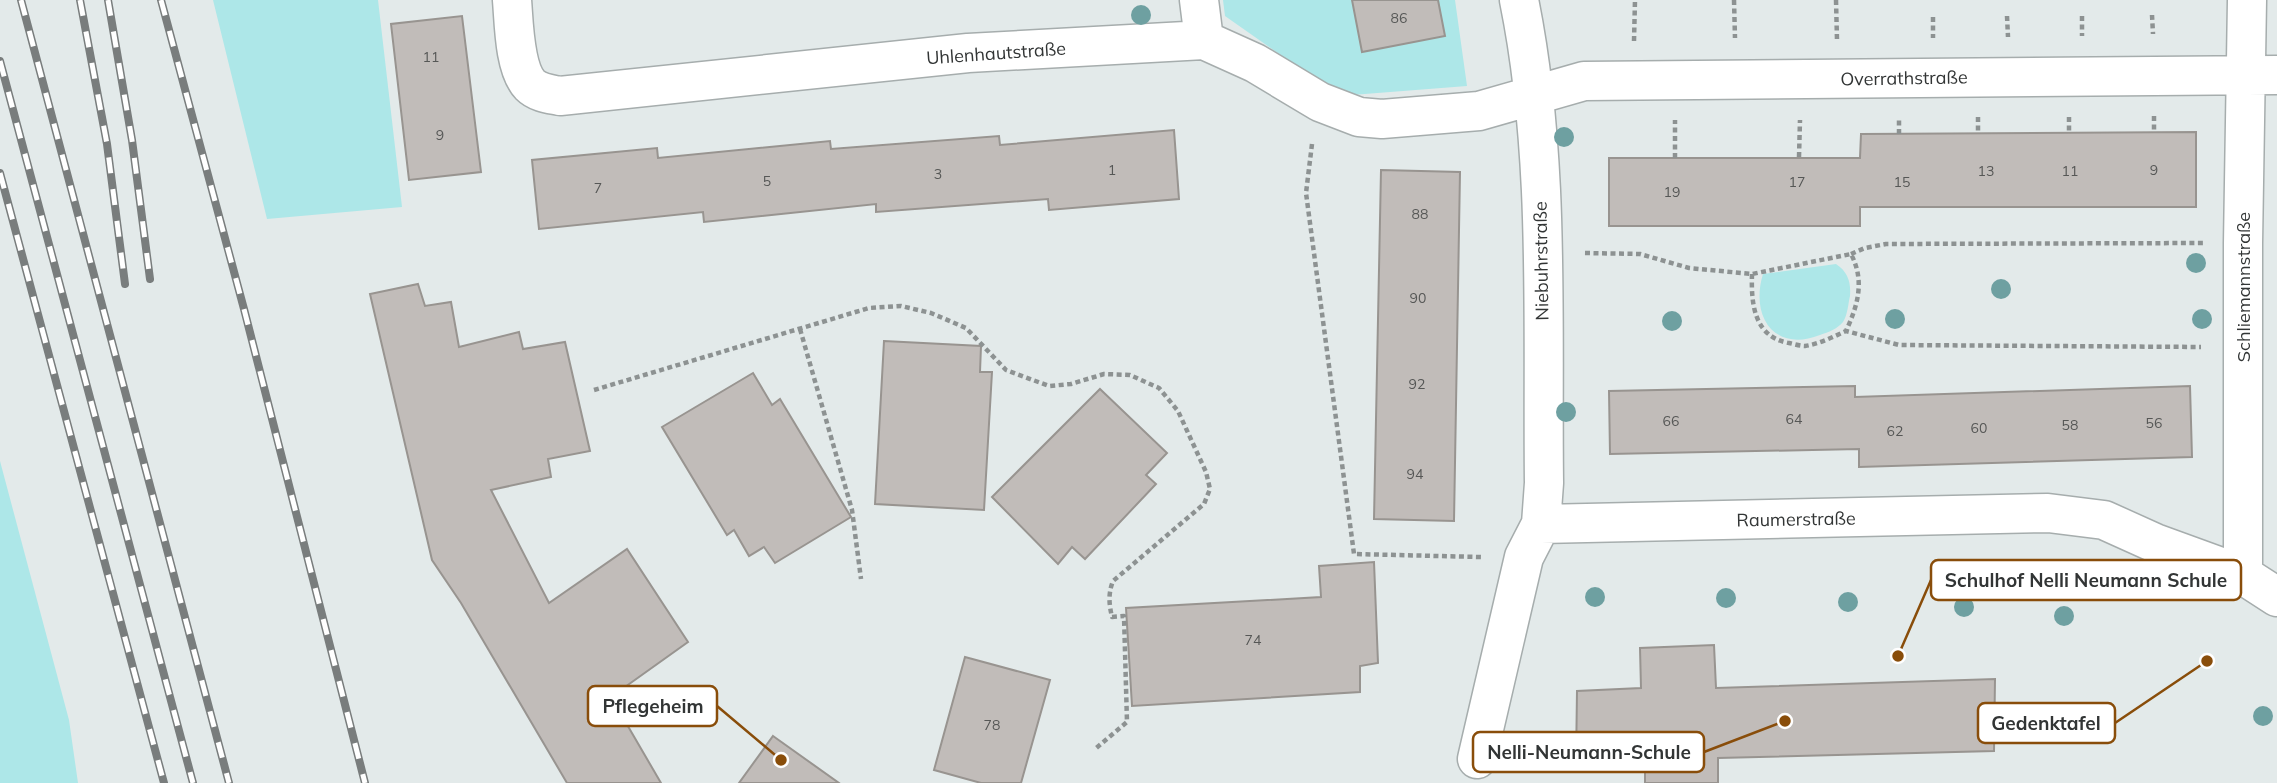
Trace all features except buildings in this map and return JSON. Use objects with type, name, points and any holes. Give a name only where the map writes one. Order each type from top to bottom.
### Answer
[{"type":"street","name":"Uhlenhautstraße","points":[[512,0],[522,72],[530,85],[542,93],[560,96],[968,53],[1204,40],[1255,63],[1320,102],[1359,117],[1382,119],[1479,111],[1533,95]]},
{"type":"street","points":[[1199,0],[1204,40]]},
{"type":"street","name":"Niebuhrstraße","points":[[1519,0],[1530,53],[1539,143],[1544,483],[1541,524]]},
{"type":"street","name":"Schliemannstraße","points":[[2243,575],[2243,243],[2261,75],[2247,0]]},
{"type":"street","name":"Overrathstraße","points":[[1533,95],[1584,81],[2261,75]]},
{"type":"street","name":"Raumerstraße","points":[[1541,524],[2048,513],[2104,520],[2155,543],[2243,575],[2277,597]]},
{"type":"street","points":[[1477,759],[1524,557],[1541,524]]},
{"type":"path","points":[[1309,161],[1306,193],[1354,554],[1524,557]]},
{"type":"path","points":[[1542,250],[1640,254],[1689,268],[1752,274],[1851,254],[1886,244],[2243,243]]},
{"type":"path","points":[[1846,331],[1854,313],[1860,282],[1857,265],[1851,254]]},
{"type":"path","points":[[1752,274],[1751,294],[1755,317],[1767,334],[1775,340],[1803,346],[1846,331],[1899,345],[2206,346]]},
{"type":"path","points":[[594,390],[869,309],[901,306],[931,313],[966,328],[1006,370],[1049,386],[1071,384],[1104,374],[1130,375],[1159,388],[1178,411],[1206,472],[1210,489],[1204,504],[1114,581],[1110,591],[1112,617],[1124,616],[1127,722],[1095,749]]},
{"type":"path","points":[[800,329],[852,510],[861,579]]},
{"type":"shaded area","points":[[213,0],[378,0],[402,207],[267,219]]},
{"type":"shaded area","points":[[1223,0],[1455,0],[1467,86],[1339,96],[1225,16]]},
{"type":"shaded area","points":[[1836,264],[1846,274],[1850,286],[1847,312],[1841,324],[1827,333],[1804,339],[1790,339],[1778,335],[1769,327],[1760,304],[1763,274]]},
{"type":"shaded area","points":[[0,461],[69,720],[78,783],[0,783]]},
{"type":"railway","points":[[21,0],[229,783]]},
{"type":"railway","points":[[80,0],[107,144],[125,284]]},
{"type":"railway","points":[[108,0],[132,140],[150,279]]},
{"type":"railway","points":[[161,0],[244,309],[365,783]]},
{"type":"railway","points":[[0,61],[193,783]]},
{"type":"railway","points":[[0,173],[164,783]]},
{"type":"place","name":"Schulhof Nelli Neumann Schule","points":[[1898,656]]},
{"type":"place","name":"Gedenktafel","points":[[2207,661]]},
{"type":"place","name":"Nelli-Neumann-Schule","points":[[1785,721]]},
{"type":"place","name":"Pflegeheim","points":[[781,760]]}]
